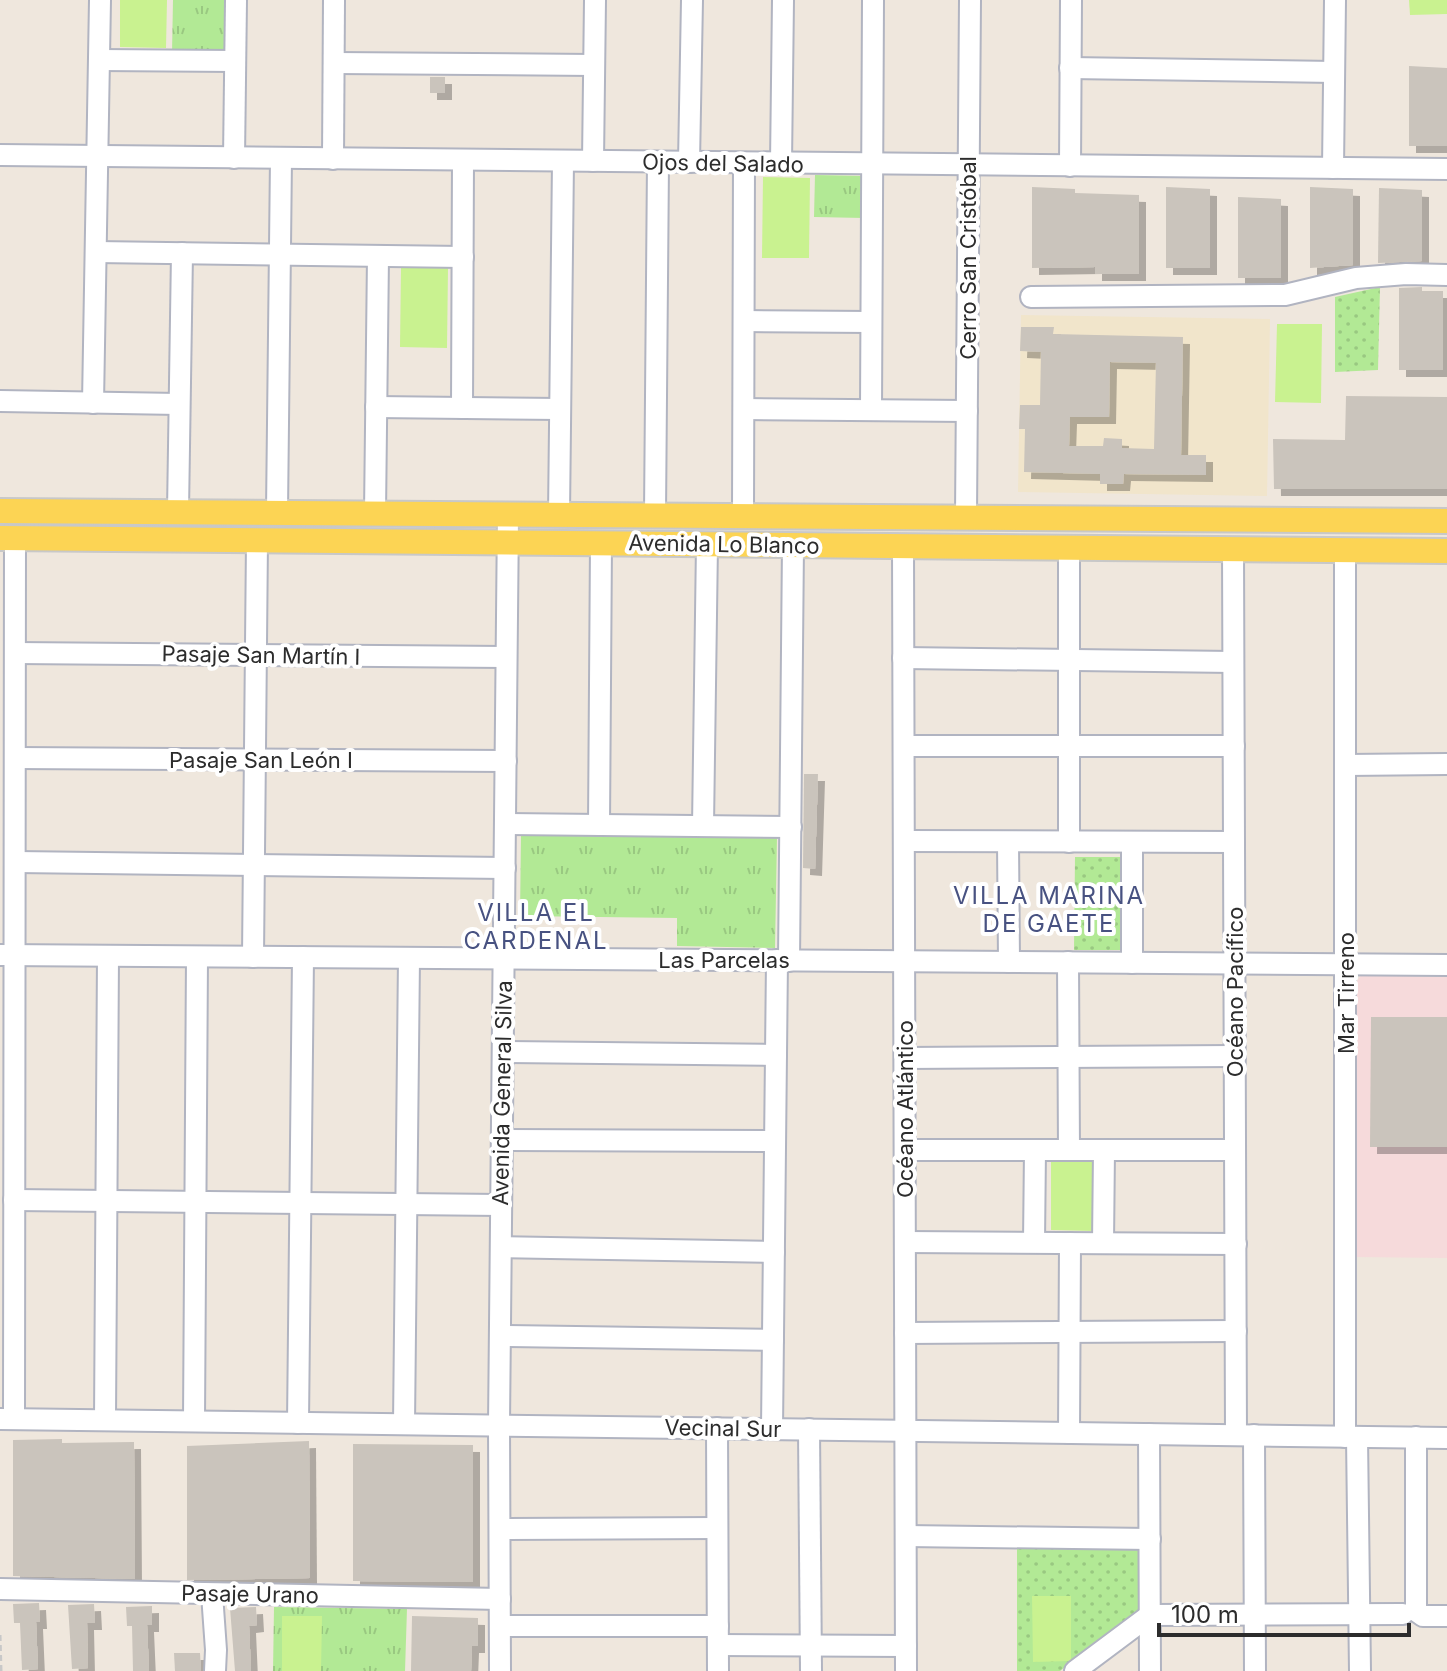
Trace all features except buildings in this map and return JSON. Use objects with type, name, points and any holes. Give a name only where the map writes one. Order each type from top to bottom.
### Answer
[{"type":"main road","name":"Avenida Lo Blanco","points":[[0,511],[1447,521]]},
{"type":"main road","points":[[1187,518],[1187,549]]},
{"type":"main road","name":"Avenida Lo Blanco","points":[[7,538],[1447,551]]},
{"type":"street","points":[[93,403],[100,0]]},
{"type":"street","points":[[234,158],[236,0]]},
{"type":"street","points":[[333,159],[334,0]]},
{"type":"street","points":[[593,161],[595,0]]},
{"type":"street","points":[[689,162],[692,0]]},
{"type":"street","points":[[781,163],[783,0]]},
{"type":"street","points":[[871,410],[873,0]]},
{"type":"street","name":"Cerro San Cristóbal","points":[[966,516],[970,0]]},
{"type":"street","points":[[1070,166],[1071,0]]},
{"type":"street","points":[[1333,168],[1335,0]]},
{"type":"street","points":[[99,60],[235,61]]},
{"type":"street","points":[[334,63],[594,65]]},
{"type":"street","points":[[1070,68],[1334,72]]},
{"type":"street","name":"Ojos del Salado","points":[[0,155],[1447,169]]},
{"type":"street","points":[[277,512],[281,158]]},
{"type":"street","points":[[462,408],[463,160]]},
{"type":"street","points":[[559,515],[563,161]]},
{"type":"street","points":[[655,515],[658,162]]},
{"type":"street","points":[[743,515],[744,163]]},
{"type":"street","points":[[96,252],[463,257]]},
{"type":"street","points":[[178,511],[182,253]]},
{"type":"street","points":[[375,513],[378,256]]},
{"type":"street","points":[[1031,297],[1285,295],[1356,278],[1447,275]]},
{"type":"street","points":[[744,321],[871,322]]},
{"type":"street","points":[[0,401],[179,404]]},
{"type":"street","points":[[376,407],[560,409]]},
{"type":"street","points":[[744,409],[967,411]]},
{"type":"street","name":"Avenida General Silva","points":[[500,1671],[499,1425],[508,515]]},
{"type":"street","points":[[7,538],[15,653],[16,758],[16,862],[8,955],[13,977],[14,1200],[7,1419]]},
{"type":"street","points":[[253,957],[257,540]]},
{"type":"street","points":[[599,825],[601,543]]},
{"type":"street","points":[[703,826],[707,544]]},
{"type":"street","points":[[772,1429],[776,1055],[791,827],[793,545]]},
{"type":"street","name":"Océano Atlántico","points":[[903,546],[906,1671]]},
{"type":"street","points":[[1069,548],[1069,842]]},
{"type":"street","name":"Océano Pacífico","points":[[1233,549],[1236,1331],[1245,1435],[1255,1671]]},
{"type":"street","name":"Mar Tirreno","points":[[1345,550],[1351,1437],[1360,1671]]},
{"type":"street","name":"Pasaje San Martín I","points":[[15,653],[506,657]]},
{"type":"street","points":[[903,658],[1233,662]]},
{"type":"street","points":[[904,746],[1234,746]]},
{"type":"street","name":"Pasaje San León I","points":[[16,758],[506,761]]},
{"type":"street","points":[[1346,765],[1447,764]]},
{"type":"street","points":[[505,824],[791,827]]},
{"type":"street","points":[[904,841],[1234,842]]},
{"type":"street","points":[[1008,842],[1009,962]]},
{"type":"street","points":[[1132,842],[1132,963]]},
{"type":"street","points":[[16,862],[505,868]]},
{"type":"street","name":"Las Parcelas","points":[[8,955],[1447,965]]},
{"type":"street","points":[[105,1420],[108,956]]},
{"type":"street","points":[[194,1421],[197,957]]},
{"type":"street","points":[[298,1423],[303,957]]},
{"type":"street","points":[[404,1424],[409,958]]},
{"type":"street","points":[[1068,962],[1069,1150]]},
{"type":"street","points":[[503,1052],[776,1055]]},
{"type":"street","points":[[905,1058],[1235,1056]]},
{"type":"street","points":[[502,1140],[775,1141]]},
{"type":"street","points":[[905,1150],[1235,1150]]},
{"type":"street","points":[[1034,1242],[1035,1150]]},
{"type":"street","points":[[1103,1243],[1104,1150]]},
{"type":"street","points":[[14,1200],[501,1205]]},
{"type":"street","points":[[905,1242],[1236,1244]]},
{"type":"street","points":[[1069,1433],[1070,1243]]},
{"type":"street","points":[[501,1247],[774,1252]]},
{"type":"street","points":[[905,1333],[1236,1331]]},
{"type":"street","points":[[500,1336],[773,1340]]},
{"type":"street","name":"Vecinal Sur","points":[[7,1419],[1447,1438]]},
{"type":"street","points":[[717,1428],[718,1671]]},
{"type":"street","points":[[809,1429],[811,1671]]},
{"type":"street","points":[[1149,1434],[1150,1671]]},
{"type":"street","points":[[1416,1437],[1416,1611],[1423,1616],[1447,1616]]},
{"type":"street","points":[[500,1529],[717,1528]]},
{"type":"street","points":[[906,1536],[1150,1539]]},
{"type":"street","name":"Pasaje Urano","points":[[0,1589],[500,1599]]},
{"type":"street","points":[[212,1594],[215,1671]]},
{"type":"street","points":[[1075,1671],[1150,1615],[1403,1614]]},
{"type":"street","points":[[500,1626],[718,1635],[811,1646],[906,1646]]},
{"type":"path","points":[[0,1635],[1,1671]]},
{"type":"shaded area","points":[[1021,315],[1270,319],[1267,496],[1018,492]]},
{"type":"shaded area","points":[[1361,975],[1447,977],[1447,1258],[1355,1257],[1356,983]]},
{"type":"green space","points":[[120,0],[167,0],[166,48],[120,47]]},
{"type":"green space","points":[[173,0],[230,0],[229,54],[172,53]]},
{"type":"green space","points":[[1409,0],[1447,0],[1447,14],[1410,15]]},
{"type":"green space","points":[[815,175],[865,176],[864,218],[814,217]]},
{"type":"green space","points":[[763,177],[810,178],[809,258],[762,258]]},
{"type":"green space","points":[[401,267],[448,268],[447,348],[400,347]]},
{"type":"green space","points":[[1380,287],[1378,370],[1335,372],[1335,297]]},
{"type":"green space","points":[[1277,324],[1322,324],[1321,403],[1275,402]]},
{"type":"green space","points":[[521,834],[777,837],[775,948],[677,946],[677,918],[520,916]]},
{"type":"green space","points":[[1075,857],[1122,857],[1121,950],[1074,950]]},
{"type":"green space","points":[[1051,1159],[1094,1159],[1094,1231],[1051,1230]]},
{"type":"green space","points":[[1017,1546],[1139,1547],[1138,1612],[1060,1671],[1017,1671]]},
{"type":"green space","points":[[1032,1596],[1071,1596],[1071,1661],[1033,1662]]},
{"type":"green space","points":[[274,1607],[407,1609],[405,1671],[273,1671]]},
{"type":"green space","points":[[282,1616],[322,1616],[321,1671],[282,1671]]},
{"type":"district","name":"VILLA MARINA DE GAETE","points":[[1049,910]]},
{"type":"district","name":"VILLA EL CARDENAL","points":[[536,927]]}]
